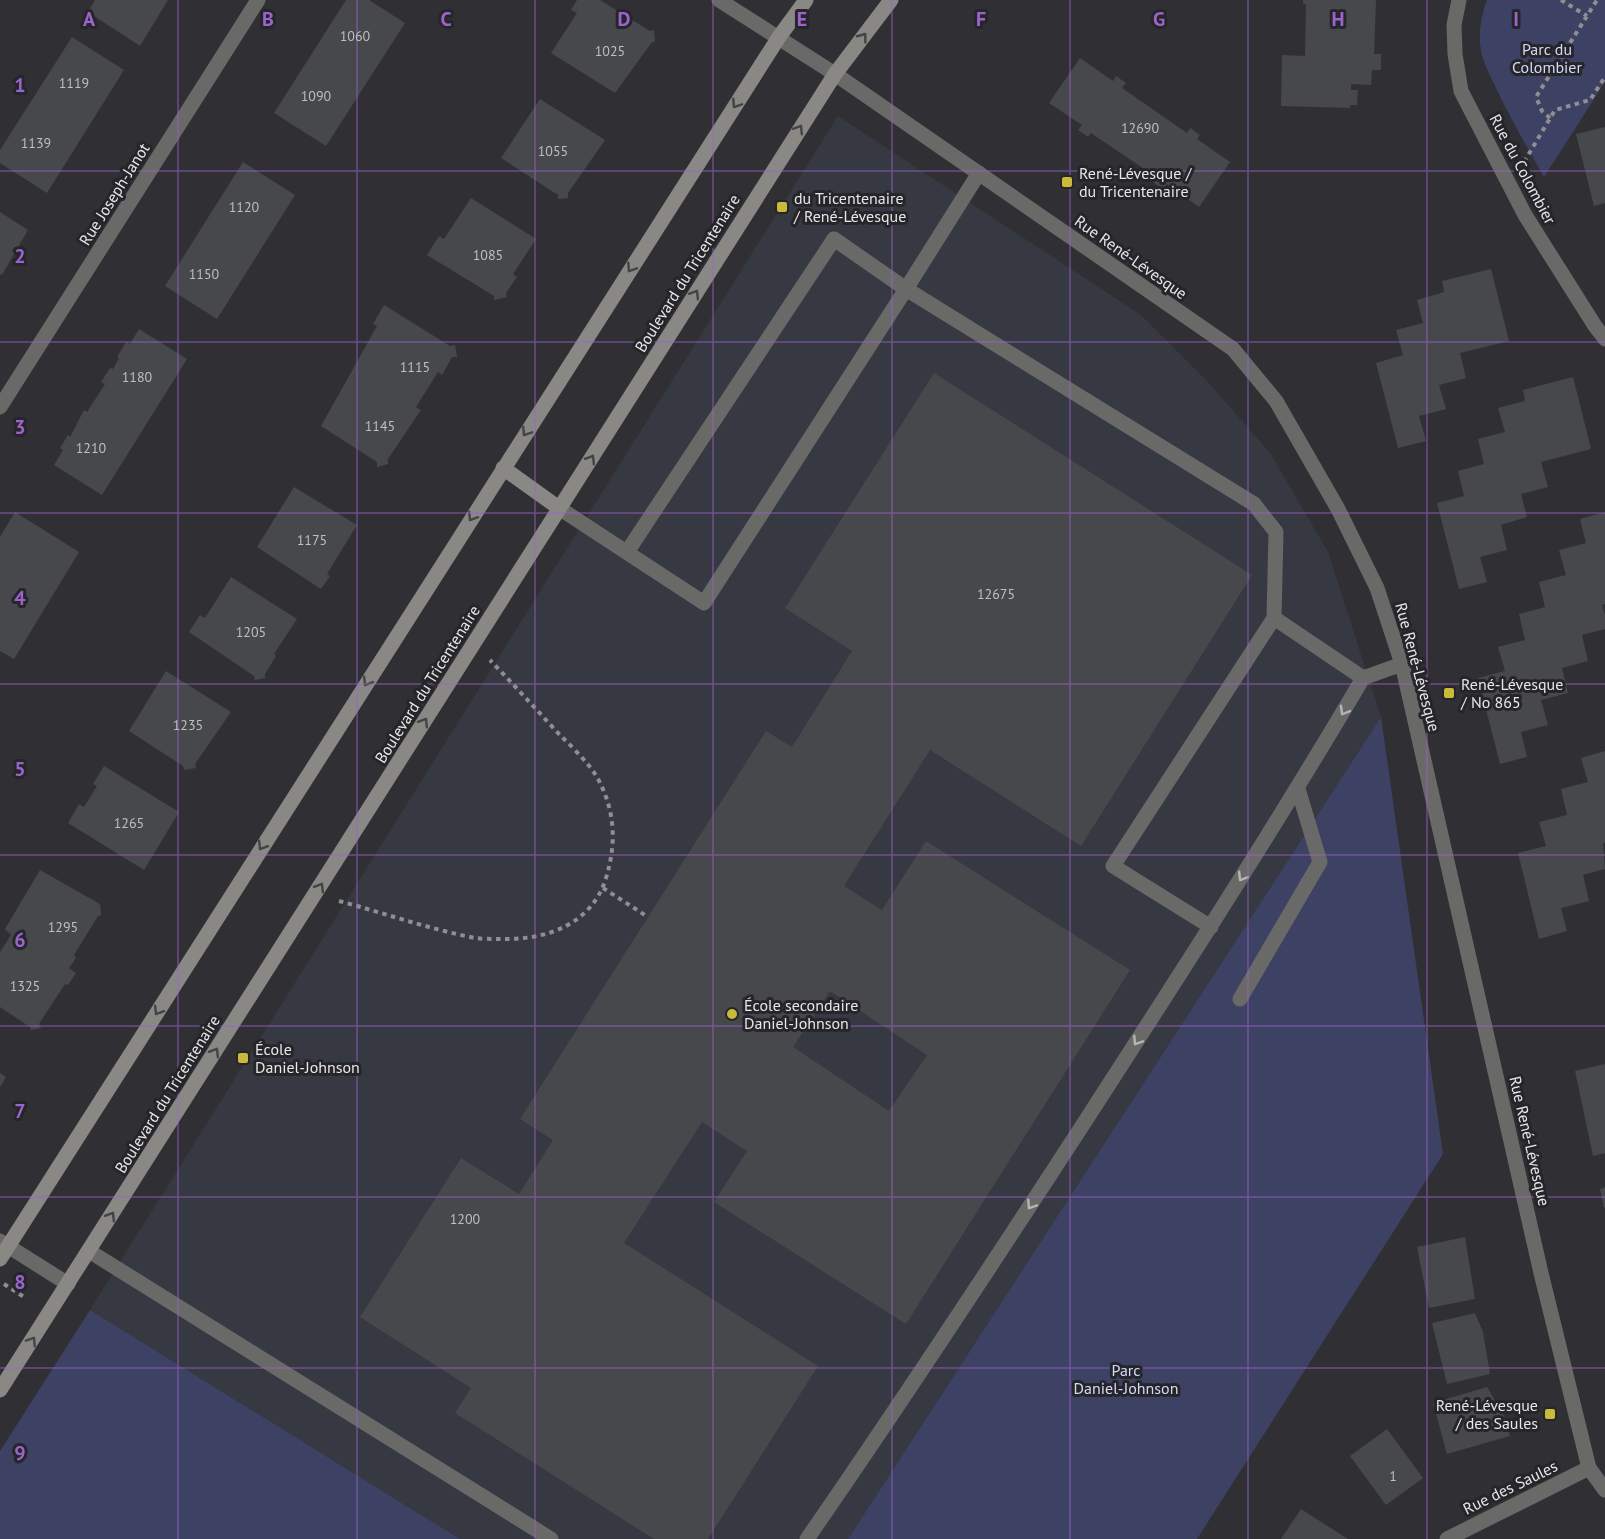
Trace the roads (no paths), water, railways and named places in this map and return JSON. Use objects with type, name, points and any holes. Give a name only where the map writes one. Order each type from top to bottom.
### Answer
[{"type":"street","name":"Rue Joseph-Janot","points":[[0,408],[258,0]]},
{"type":"street","name":"Rue René-Lévesque","points":[[719,0],[834,74],[1233,349],[1276,401],[1338,509],[1377,588],[1402,664],[1541,1273],[1589,1468],[1605,1490]]},
{"type":"street","points":[[68,1284],[3,1249],[779,37],[806,0]]},
{"type":"street","name":"Boulevard du Tricentenaire","points":[[0,1390],[834,74],[891,0]]},
{"type":"street","name":"Rue du Colombier","points":[[1459,0],[1454,25],[1455,54],[1461,91],[1525,215],[1605,339]]},
{"type":"street","points":[[503,468],[559,508],[705,603],[979,173]]},
{"type":"street","points":[[627,552],[834,239],[906,289],[1254,504],[1276,532],[1274,618],[1113,866],[1211,927]]},
{"type":"street","points":[[1274,618],[1363,678]]},
{"type":"street","points":[[807,1539],[907,1395],[1211,927],[1298,789],[1363,678],[1402,664]]},
{"type":"street","points":[[1239,999],[1320,862],[1298,789]]},
{"type":"street","points":[[89,1251],[550,1539]]},
{"type":"street","name":"Rue des Saules","points":[[1447,1539],[1589,1468]]},
{"type":"place","name":"René-Lévesque / du Tricentenaire","points":[[1067,182]]},
{"type":"place","name":"du Tricentenaire / René-Lévesque","points":[[782,207]]},
{"type":"place","name":"René-Lévesque / No 865","points":[[1449,693]]},
{"type":"place","name":"École secondaire Daniel-Johnson","points":[[732,1014]]},
{"type":"place","name":"École Daniel-Johnson","points":[[243,1058]]},
{"type":"place","name":"René-Lévesque / des Saules","points":[[1550,1414]]},
{"type":"park label","name":"Parc du Colombier","points":[[1547,58]]},
{"type":"park label","name":"Parc Daniel-Johnson","points":[[1126,1379]]}]
